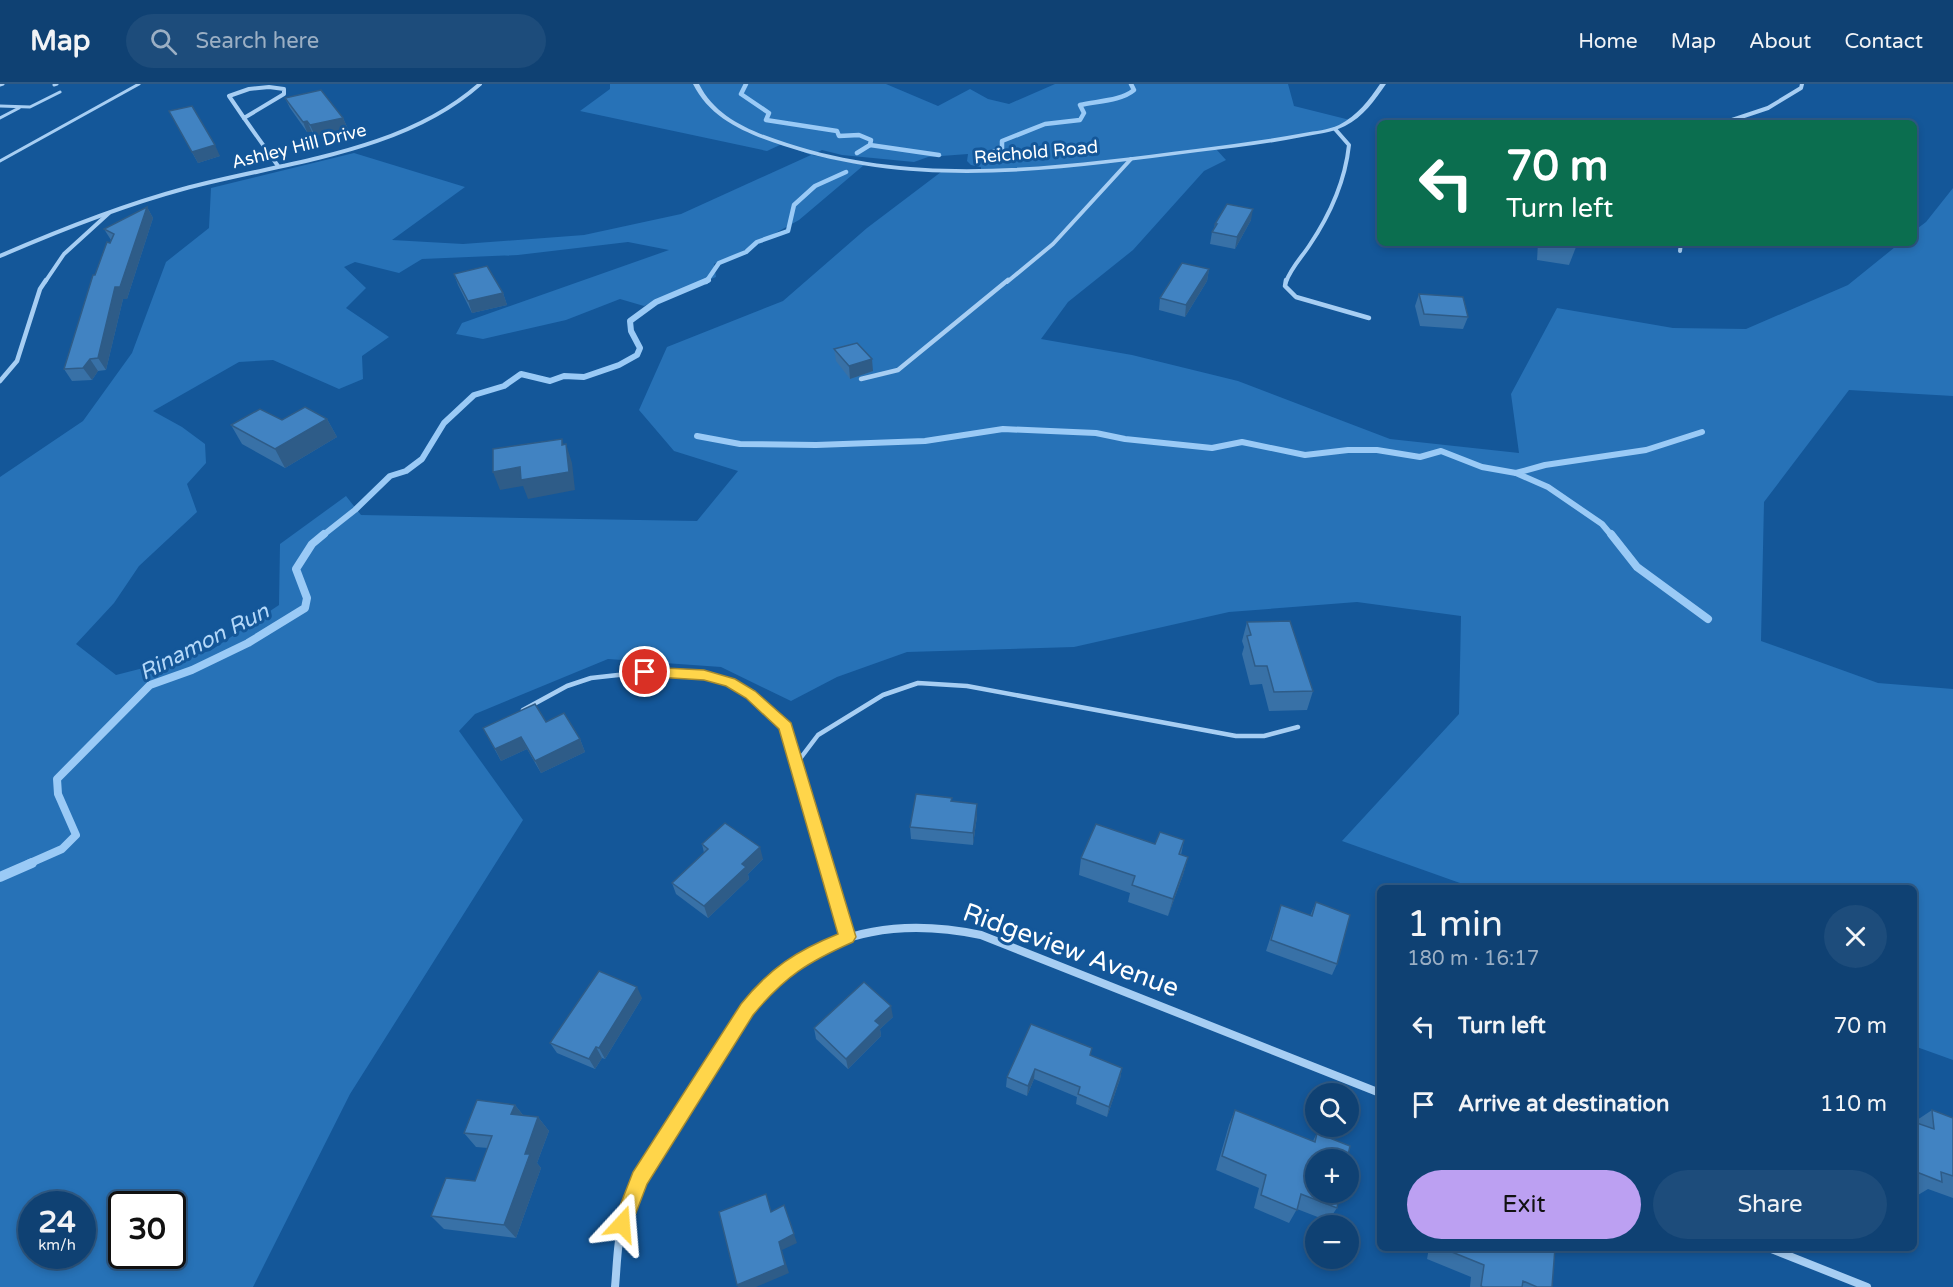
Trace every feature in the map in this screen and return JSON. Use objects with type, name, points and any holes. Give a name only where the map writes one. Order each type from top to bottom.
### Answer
[{"type":"street","name":"Ashley Hill Drive","points":[[0,256],[63,228],[166,194],[364,145],[417,127],[465,100],[480,84]]},
{"type":"street","name":"Reichold Road","points":[[696,84],[700,95],[716,111],[745,129],[801,152],[873,166],[958,174],[1041,169],[1131,159],[1269,141],[1335,129],[1355,118],[1371,104],[1383,84]]},
{"type":"street","points":[[1731,120],[1779,102],[1801,88],[1802,84]]},
{"type":"street","points":[[244,118],[284,94],[284,88],[268,85],[249,88],[229,96],[244,118],[278,166]]},
{"type":"street","points":[[1335,129],[1349,145],[1348,166],[1333,207],[1287,273],[1285,286],[1296,297],[1369,318]]},
{"type":"street","points":[[861,379],[898,370],[1053,244],[1131,159]]},
{"type":"street","name":"Ashley Hill Drive","points":[[0,381],[17,361],[40,289],[64,254],[112,211]]},
{"type":"street","points":[[1680,246],[1680,251]]},
{"type":"street","name":"Ridgeview Avenue","points":[[615,1287],[622,1224],[636,1185],[747,1009],[765,988],[789,967],[823,947],[848,937],[888,928],[917,925],[951,927],[981,935],[1377,1092]]},
{"type":"street","points":[[1777,1251],[1867,1287]]},
{"type":"lane","points":[[0,160],[139,84]]},
{"type":"lane","points":[[0,118],[60,92]]},
{"type":"lane","points":[[0,106],[19,108]]},
{"type":"lane","points":[[513,716],[567,686],[591,678],[645,672],[704,675],[731,682],[751,694],[786,727],[848,937]]},
{"type":"lane","points":[[796,764],[818,735],[883,695],[918,682],[967,686],[1236,736],[1264,736],[1298,727]]},
{"type":"shaded area","points":[[610,84],[886,84],[938,106],[970,89],[988,99],[1009,104],[1055,84],[1288,84],[1294,106],[1350,120],[1335,129],[1216,149],[1226,160],[1204,171],[1133,250],[1068,302],[1041,339],[1132,355],[1238,381],[1390,439],[1519,453],[1511,394],[1557,308],[1673,328],[1746,329],[1848,285],[1896,246],[1917,246],[1917,229],[1926,222],[1953,188],[1953,396],[1849,390],[1764,502],[1761,641],[1878,683],[1953,689],[1953,1060],[1917,1047],[1917,885],[1466,885],[1342,841],[1459,714],[1461,616],[1357,602],[1229,612],[1074,647],[907,652],[837,677],[791,701],[721,667],[608,659],[475,714],[459,731],[523,820],[350,1094],[253,1287],[0,1287],[0,477],[83,421],[132,353],[166,262],[209,228],[211,188],[354,153],[465,187],[392,240],[463,244],[584,235],[681,214],[811,155],[782,144],[767,151],[580,111],[610,89]],"holes":[[[822,150],[842,155],[914,162],[928,157],[968,154],[967,161],[971,165],[981,167],[981,172],[941,172],[867,228],[783,301],[667,347],[639,410],[674,451],[738,471],[697,521],[361,515],[346,496],[280,544],[279,605],[210,651],[116,675],[76,644],[114,603],[139,566],[197,512],[187,484],[206,463],[205,444],[182,427],[153,411],[239,362],[273,360],[339,389],[363,379],[362,356],[389,337],[346,308],[366,288],[344,267],[355,262],[399,273],[422,259],[518,255],[628,242],[669,250],[462,323],[456,334],[483,339],[566,320],[620,299],[644,306],[716,277],[714,264],[799,220],[864,165],[812,155]]]},
{"type":"building","points":[[321,90],[343,118],[310,125],[307,121],[303,122],[285,98]]},
{"type":"building","points":[[192,106],[215,145],[192,152],[169,111]]},
{"type":"building","points":[[1227,204],[1253,209],[1237,237],[1212,232]]},
{"type":"building","points":[[147,207],[120,287],[115,287],[98,358],[90,359],[83,368],[64,369],[93,275],[95,275],[107,242],[110,243],[114,234],[104,229]]},
{"type":"building","points":[[1182,263],[1209,269],[1186,305],[1160,298]]},
{"type":"building","points":[[487,266],[503,293],[468,301],[454,274]]},
{"type":"building","points":[[1419,294],[1463,297],[1468,317],[1424,314]]},
{"type":"building","points":[[857,343],[872,359],[849,366],[834,349]]},
{"type":"building","points":[[305,407],[327,419],[275,449],[231,425],[260,409],[282,420]]},
{"type":"building","points":[[562,439],[562,445],[566,444],[569,472],[521,480],[520,467],[493,472],[493,449]]},
{"type":"building","points":[[1290,621],[1313,691],[1274,692],[1267,666],[1255,666],[1247,636],[1251,635],[1247,622]]},
{"type":"building","points":[[535,704],[546,722],[564,713],[580,739],[535,761],[521,737],[495,749],[483,728]]},
{"type":"building","points":[[916,794],[952,798],[951,801],[977,804],[973,833],[910,827]]},
{"type":"building","points":[[725,823],[760,847],[742,864],[746,867],[704,906],[672,883],[708,849],[702,844]]},
{"type":"building","points":[[1096,824],[1155,844],[1160,832],[1184,840],[1179,854],[1188,857],[1173,899],[1132,885],[1135,876],[1081,858]]},
{"type":"building","points":[[1316,902],[1350,915],[1337,964],[1271,940],[1281,905],[1312,916]]},
{"type":"building","points":[[599,971],[637,987],[599,1048],[596,1047],[589,1059],[550,1043]]},
{"type":"building","points":[[864,982],[891,1006],[875,1021],[880,1025],[846,1059],[814,1028]]},
{"type":"building","points":[[1031,1024],[1092,1048],[1090,1055],[1122,1068],[1109,1107],[1078,1094],[1080,1087],[1035,1069],[1028,1086],[1007,1077]]},
{"type":"building","points":[[477,1100],[515,1105],[511,1114],[538,1117],[525,1154],[530,1154],[504,1225],[431,1216],[446,1178],[475,1181],[492,1136],[464,1133]]},
{"type":"building","points":[[1235,1110],[1315,1142],[1316,1137],[1327,1137],[1350,1146],[1349,1149],[1305,1149],[1305,1196],[1301,1194],[1297,1210],[1261,1195],[1266,1175],[1222,1156]]},
{"type":"building","points":[[1932,1110],[1953,1118],[1953,1176],[1941,1172],[1942,1182],[1917,1172],[1917,1123],[1934,1129]]},
{"type":"building","points":[[766,1194],[771,1212],[784,1205],[794,1234],[779,1242],[785,1265],[737,1285],[719,1212]]},
{"type":"building","points":[[1324,1203],[1338,1203],[1337,1208]]},
{"type":"building","points":[[1449,1251],[1555,1251],[1552,1287],[1537,1287],[1523,1281],[1522,1287],[1483,1287],[1481,1286],[1484,1265]]},
{"type":"waterway","points":[[746,84],[741,94],[769,113],[766,120],[837,131],[839,136],[859,135],[871,140],[870,145]]},
{"type":"waterway","points":[[978,157],[1002,149],[1002,141],[1045,124],[1080,120],[1084,113],[1080,105],[1129,94],[1134,90],[1131,84]]},
{"type":"waterway","points":[[857,153],[870,145]]},
{"type":"waterway","points":[[870,145],[939,155]]},
{"type":"waterway","name":"Rinamon Run","points":[[707,280],[719,263],[746,252],[757,242],[788,231],[794,205],[815,186],[846,172]]},
{"type":"waterway","name":"Rinamon Run","points":[[322,536],[355,510],[390,476],[406,471],[422,459],[444,423],[474,395],[504,386],[521,374],[550,381],[564,376],[584,377],[619,365],[637,355],[640,348],[631,331],[630,321],[656,302],[707,280]]},
{"type":"waterway","points":[[697,436],[740,444],[816,445],[925,441],[1003,429],[1096,433],[1125,439],[1212,448],[1242,442],[1305,455],[1348,450],[1377,450],[1420,457],[1441,451],[1482,467],[1516,473]]},
{"type":"waterway","points":[[1516,473],[1545,465],[1646,450],[1702,432]]},
{"type":"waterway","points":[[1516,473],[1548,487],[1602,524],[1612,536]]},
{"type":"waterway","name":"Rinamon Run","points":[[28,864],[62,849],[76,835],[58,794],[57,779],[150,685],[192,670],[248,643],[305,608],[307,598],[296,569],[312,544],[324,534]]},
{"type":"waterway","points":[[1611,534],[1637,567],[1708,619]]},
{"type":"waterway","name":"Rinamon Run","points":[[0,877],[32,863]]},
{"type":"route","points":[[622,1224],[639,1179],[747,1009],[778,975],[803,957],[848,937],[786,727],[751,694],[731,682],[704,675],[645,672]]}]
